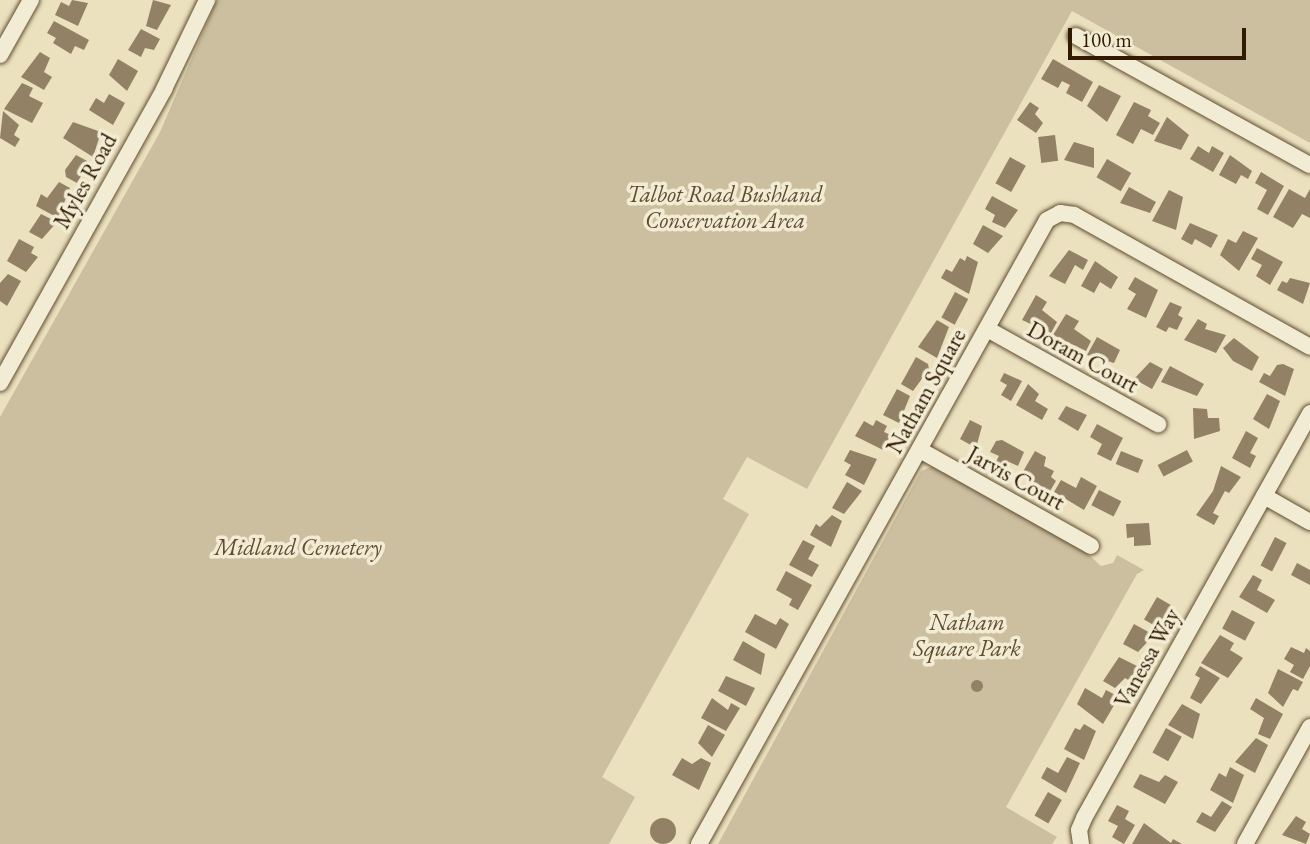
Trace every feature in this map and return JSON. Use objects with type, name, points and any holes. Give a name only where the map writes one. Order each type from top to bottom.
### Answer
[{"type":"street","points":[[0,55],[31,0]]},
{"type":"street","name":"Myles Road","points":[[0,383],[164,89],[207,0]]},
{"type":"street","points":[[1076,36],[1310,165]]},
{"type":"street","name":"Natham Square","points":[[699,844],[1043,227],[1054,216],[1067,213],[1310,346]]},
{"type":"street","name":"Doram Court","points":[[987,329],[1158,424]]},
{"type":"street","name":"Vanessa Way","points":[[1081,844],[1079,830],[1083,818],[1310,413]]},
{"type":"street","name":"Jarvis Court","points":[[920,450],[1091,546]]},
{"type":"street","points":[[1264,496],[1310,522]]},
{"type":"street","points":[[1245,844],[1310,727]]},
{"type":"green space","points":[[217,0],[1310,0],[1310,143],[1072,11],[807,489],[747,457],[723,499],[749,514],[602,777],[635,797],[609,844],[0,844],[0,417],[160,132]]},
{"type":"green space","name":"Natham Square Park","points":[[936,465],[1073,540],[1101,566],[1113,563],[1117,555],[1144,570],[1137,574],[1006,807],[1057,837],[1052,844],[718,844],[921,471]]},
{"type":"building","points":[[72,0],[88,3],[78,26],[55,15],[61,2],[69,6]]},
{"type":"building","points":[[153,0],[171,5],[157,30],[146,26]]},
{"type":"building","points":[[54,21],[89,40],[84,50],[75,46],[71,54],[53,43],[56,38],[47,33]]},
{"type":"building","points":[[141,29],[160,39],[154,50],[145,48],[141,57],[128,50]]},
{"type":"building","points":[[40,52],[50,58],[44,72],[52,77],[44,90],[21,77]]},
{"type":"building","points":[[118,59],[138,71],[127,91],[109,75]]},
{"type":"building","points":[[1053,59],[1093,82],[1082,102],[1066,93],[1070,85],[1062,81],[1058,88],[1041,79]]},
{"type":"building","points":[[22,83],[33,88],[29,96],[43,103],[32,123],[4,109]]},
{"type":"building","points":[[1099,85],[1121,96],[1107,122],[1087,106]]},
{"type":"building","points":[[109,94],[125,103],[113,125],[89,110],[96,98],[104,103]]},
{"type":"building","points":[[1030,102],[1039,108],[1035,114],[1043,123],[1036,133],[1017,120]]},
{"type":"building","points":[[1134,102],[1151,110],[1148,116],[1160,123],[1153,135],[1141,129],[1133,144],[1116,135]]},
{"type":"building","points":[[3,111],[19,125],[14,135],[20,139],[15,147],[0,138]]},
{"type":"building","points":[[1167,117],[1189,135],[1181,150],[1154,141]]},
{"type":"building","points":[[73,122],[101,132],[93,157],[63,138]]},
{"type":"building","points":[[1055,135],[1058,161],[1041,163],[1038,137]]},
{"type":"building","points":[[1074,142],[1094,148],[1094,168],[1064,160]]},
{"type":"building","points":[[1198,146],[1209,153],[1212,146],[1224,153],[1213,172],[1190,159]]},
{"type":"building","points":[[76,155],[89,162],[77,183],[66,177],[65,170]]},
{"type":"building","points":[[1230,155],[1252,171],[1248,179],[1241,175],[1236,184],[1219,175]]},
{"type":"building","points":[[1010,157],[1026,166],[1011,192],[995,183]]},
{"type":"building","points":[[1107,159],[1131,173],[1121,191],[1096,177]]},
{"type":"building","points":[[1261,172],[1284,186],[1268,215],[1257,209],[1267,190],[1255,183]]},
{"type":"building","points":[[59,182],[70,188],[58,218],[36,206],[41,194],[47,198]]},
{"type":"building","points":[[1129,187],[1156,202],[1150,213],[1120,203]]},
{"type":"building","points":[[1289,189],[1305,198],[1310,189],[1310,218],[1302,214],[1293,228],[1273,217]]},
{"type":"building","points":[[1169,190],[1183,197],[1176,230],[1152,221]]},
{"type":"building","points":[[992,196],[1018,210],[1005,228],[992,222],[995,215],[985,209]]},
{"type":"building","points":[[41,214],[57,222],[42,239],[29,232]]},
{"type":"building","points":[[1190,223],[1218,235],[1211,248],[1195,239],[1192,245],[1181,239]]},
{"type":"building","points":[[983,225],[1003,236],[988,253],[973,244]]},
{"type":"building","points":[[1243,231],[1258,238],[1239,271],[1220,255],[1228,239],[1236,243]]},
{"type":"building","points":[[19,239],[34,247],[31,253],[38,257],[26,272],[7,261]]},
{"type":"building","points":[[1257,248],[1283,262],[1270,285],[1256,276],[1262,265],[1251,259]]},
{"type":"building","points":[[1069,250],[1088,260],[1083,270],[1075,265],[1065,284],[1049,276]]},
{"type":"building","points":[[967,256],[978,262],[969,294],[941,278],[946,269],[952,272],[960,258],[965,261]]},
{"type":"building","points":[[1095,261],[1118,277],[1111,289],[1100,282],[1094,293],[1081,286]]},
{"type":"building","points":[[8,274],[21,281],[7,306],[0,301],[0,283]]},
{"type":"building","points":[[1135,277],[1158,290],[1146,318],[1127,309],[1136,294],[1128,289]]},
{"type":"building","points":[[1290,278],[1310,283],[1303,304],[1277,290],[1282,281],[1287,283]]},
{"type":"building","points":[[955,292],[968,299],[955,325],[941,318]]},
{"type":"building","points":[[1036,295],[1047,302],[1042,310],[1057,322],[1051,333],[1022,320]]},
{"type":"building","points":[[1170,302],[1182,307],[1178,315],[1183,318],[1177,330],[1169,327],[1166,332],[1156,327]]},
{"type":"building","points":[[1066,314],[1079,321],[1074,329],[1091,341],[1086,351],[1053,335]]},
{"type":"building","points":[[1198,319],[1207,324],[1205,329],[1226,335],[1216,353],[1184,340]]},
{"type":"building","points":[[937,320],[949,327],[937,358],[918,347]]},
{"type":"building","points":[[1097,337],[1120,350],[1114,363],[1087,355]]},
{"type":"building","points":[[1234,338],[1259,357],[1252,371],[1233,361],[1223,348]]},
{"type":"building","points":[[916,357],[928,364],[929,369],[913,391],[901,384]]},
{"type":"building","points":[[1150,362],[1163,369],[1152,389],[1134,379]]},
{"type":"building","points":[[1283,364],[1294,369],[1285,396],[1259,382],[1264,373],[1270,376],[1277,365]]},
{"type":"building","points":[[1170,366],[1204,384],[1197,396],[1161,382]]},
{"type":"building","points":[[1004,373],[1022,381],[1011,401],[1001,395],[1007,385],[1000,381]]},
{"type":"building","points":[[1028,384],[1039,394],[1035,401],[1048,409],[1042,420],[1016,405]]},
{"type":"building","points":[[897,389],[910,396],[899,423],[883,415]]},
{"type":"building","points":[[1267,394],[1280,401],[1269,429],[1253,419]]},
{"type":"building","points":[[1066,406],[1087,415],[1078,431],[1058,419]]},
{"type":"building","points":[[1193,408],[1207,409],[1208,418],[1219,418],[1220,431],[1194,439]]},
{"type":"building","points":[[876,420],[887,426],[884,432],[891,435],[883,450],[855,436],[864,421],[873,426]]},
{"type":"building","points":[[970,420],[982,426],[976,448],[960,439]]},
{"type":"building","points":[[1097,424],[1123,438],[1111,461],[1097,454],[1102,444],[1090,437]]},
{"type":"building","points":[[1246,431],[1258,438],[1250,453],[1256,456],[1250,468],[1232,458]]},
{"type":"building","points":[[1002,440],[1024,452],[1018,466],[1009,462],[1006,468],[995,463],[999,456],[990,452],[996,441]]},
{"type":"building","points":[[850,450],[877,459],[864,485],[845,475],[851,465],[844,461]]},
{"type":"building","points":[[1187,450],[1193,462],[1163,477],[1158,465]]},
{"type":"building","points":[[1035,451],[1046,457],[1044,466],[1054,471],[1051,477],[1056,481],[1050,491],[1021,475]]},
{"type":"building","points":[[1121,451],[1143,460],[1138,473],[1116,464]]},
{"type":"building","points":[[1221,466],[1241,477],[1229,493],[1225,491],[1213,513],[1219,516],[1214,525],[1196,515],[1213,491]]},
{"type":"building","points":[[1081,477],[1097,486],[1084,510],[1054,492],[1061,480],[1076,488]]},
{"type":"building","points":[[847,482],[862,491],[844,514],[832,508]]},
{"type":"building","points":[[1099,490],[1121,501],[1114,516],[1091,505]]},
{"type":"building","points":[[832,515],[842,521],[831,547],[810,535],[816,524],[820,527]]},
{"type":"building","points":[[1149,523],[1151,545],[1134,546],[1134,537],[1127,538],[1126,524]]},
{"type":"building","points":[[1275,537],[1287,543],[1272,571],[1260,566]]},
{"type":"building","points":[[803,540],[815,546],[808,559],[819,565],[812,577],[789,565]]},
{"type":"building","points":[[1297,563],[1310,570],[1310,585],[1291,575]]},
{"type":"building","points":[[786,571],[812,585],[798,610],[789,605],[792,599],[776,590]]},
{"type":"building","points":[[1253,575],[1262,580],[1257,590],[1275,600],[1267,613],[1239,597]]},
{"type":"building","points":[[1157,597],[1171,605],[1158,628],[1144,620]]},
{"type":"building","points":[[1232,610],[1255,622],[1245,641],[1222,629]]},
{"type":"building","points":[[755,614],[776,625],[780,618],[789,624],[776,649],[745,632]]},
{"type":"building","points":[[1134,624],[1154,635],[1138,652],[1123,644]]},
{"type":"building","points":[[1220,635],[1234,643],[1230,650],[1243,658],[1228,678],[1201,663]]},
{"type":"building","points":[[743,641],[765,654],[761,675],[733,660]]},
{"type":"building","points":[[1291,647],[1304,653],[1306,648],[1310,651],[1310,666],[1303,679],[1290,672],[1294,665],[1284,659]]},
{"type":"building","points":[[1119,657],[1137,666],[1130,681],[1125,678],[1115,688],[1103,681]]},
{"type":"building","points":[[1200,666],[1220,678],[1201,704],[1190,698],[1200,678],[1195,675]]},
{"type":"building","points":[[1278,669],[1303,682],[1298,691],[1293,689],[1283,707],[1268,693]]},
{"type":"building","points":[[726,676],[755,688],[746,706],[718,691]]},
{"type":"building","points":[[972,681],[982,681],[982,691],[972,691]]},
{"type":"building","points":[[1085,688],[1102,698],[1106,690],[1119,697],[1103,724],[1077,704]]},
{"type":"building","points":[[712,698],[728,710],[731,703],[740,708],[726,731],[701,718]]},
{"type":"building","points":[[1256,698],[1283,714],[1270,739],[1258,734],[1264,718],[1250,709]]},
{"type":"building","points":[[1182,704],[1200,714],[1193,739],[1168,725]]},
{"type":"building","points":[[1084,724],[1096,731],[1084,760],[1064,749],[1075,728],[1080,730]]},
{"type":"building","points":[[708,725],[725,735],[712,757],[698,743]]},
{"type":"building","points":[[1166,728],[1182,737],[1168,761],[1152,752]]},
{"type":"building","points":[[1256,738],[1268,745],[1255,773],[1235,762]]},
{"type":"building","points":[[1067,757],[1080,763],[1066,793],[1041,778],[1047,767],[1058,773]]},
{"type":"building","points":[[682,758],[692,764],[701,758],[711,763],[699,790],[672,775]]},
{"type":"building","points":[[1230,767],[1244,775],[1233,803],[1210,790],[1219,773],[1226,777]]},
{"type":"building","points":[[1140,774],[1159,782],[1165,775],[1178,782],[1165,804],[1133,787]]},
{"type":"building","points":[[1048,792],[1062,800],[1048,823],[1034,815]]},
{"type":"building","points":[[1222,801],[1232,807],[1215,832],[1196,822],[1202,812],[1211,817]]},
{"type":"building","points":[[1117,805],[1129,811],[1125,819],[1135,825],[1124,844],[1112,837],[1118,826],[1108,821]]},
{"type":"building","points":[[1296,816],[1306,822],[1302,829],[1310,834],[1306,844],[1282,835]]},
{"type":"building","points":[[663,818],[672,822],[676,831],[672,840],[663,844],[654,840],[650,831],[654,822]]},
{"type":"building","points":[[1144,823],[1171,843],[1173,839],[1182,844],[1132,844]]},
{"type":"park label","name":"Talbot Road Bushland Conservation Area","points":[[725,207]]},
{"type":"park label","name":"Midland Cemetery","points":[[298,547]]}]
